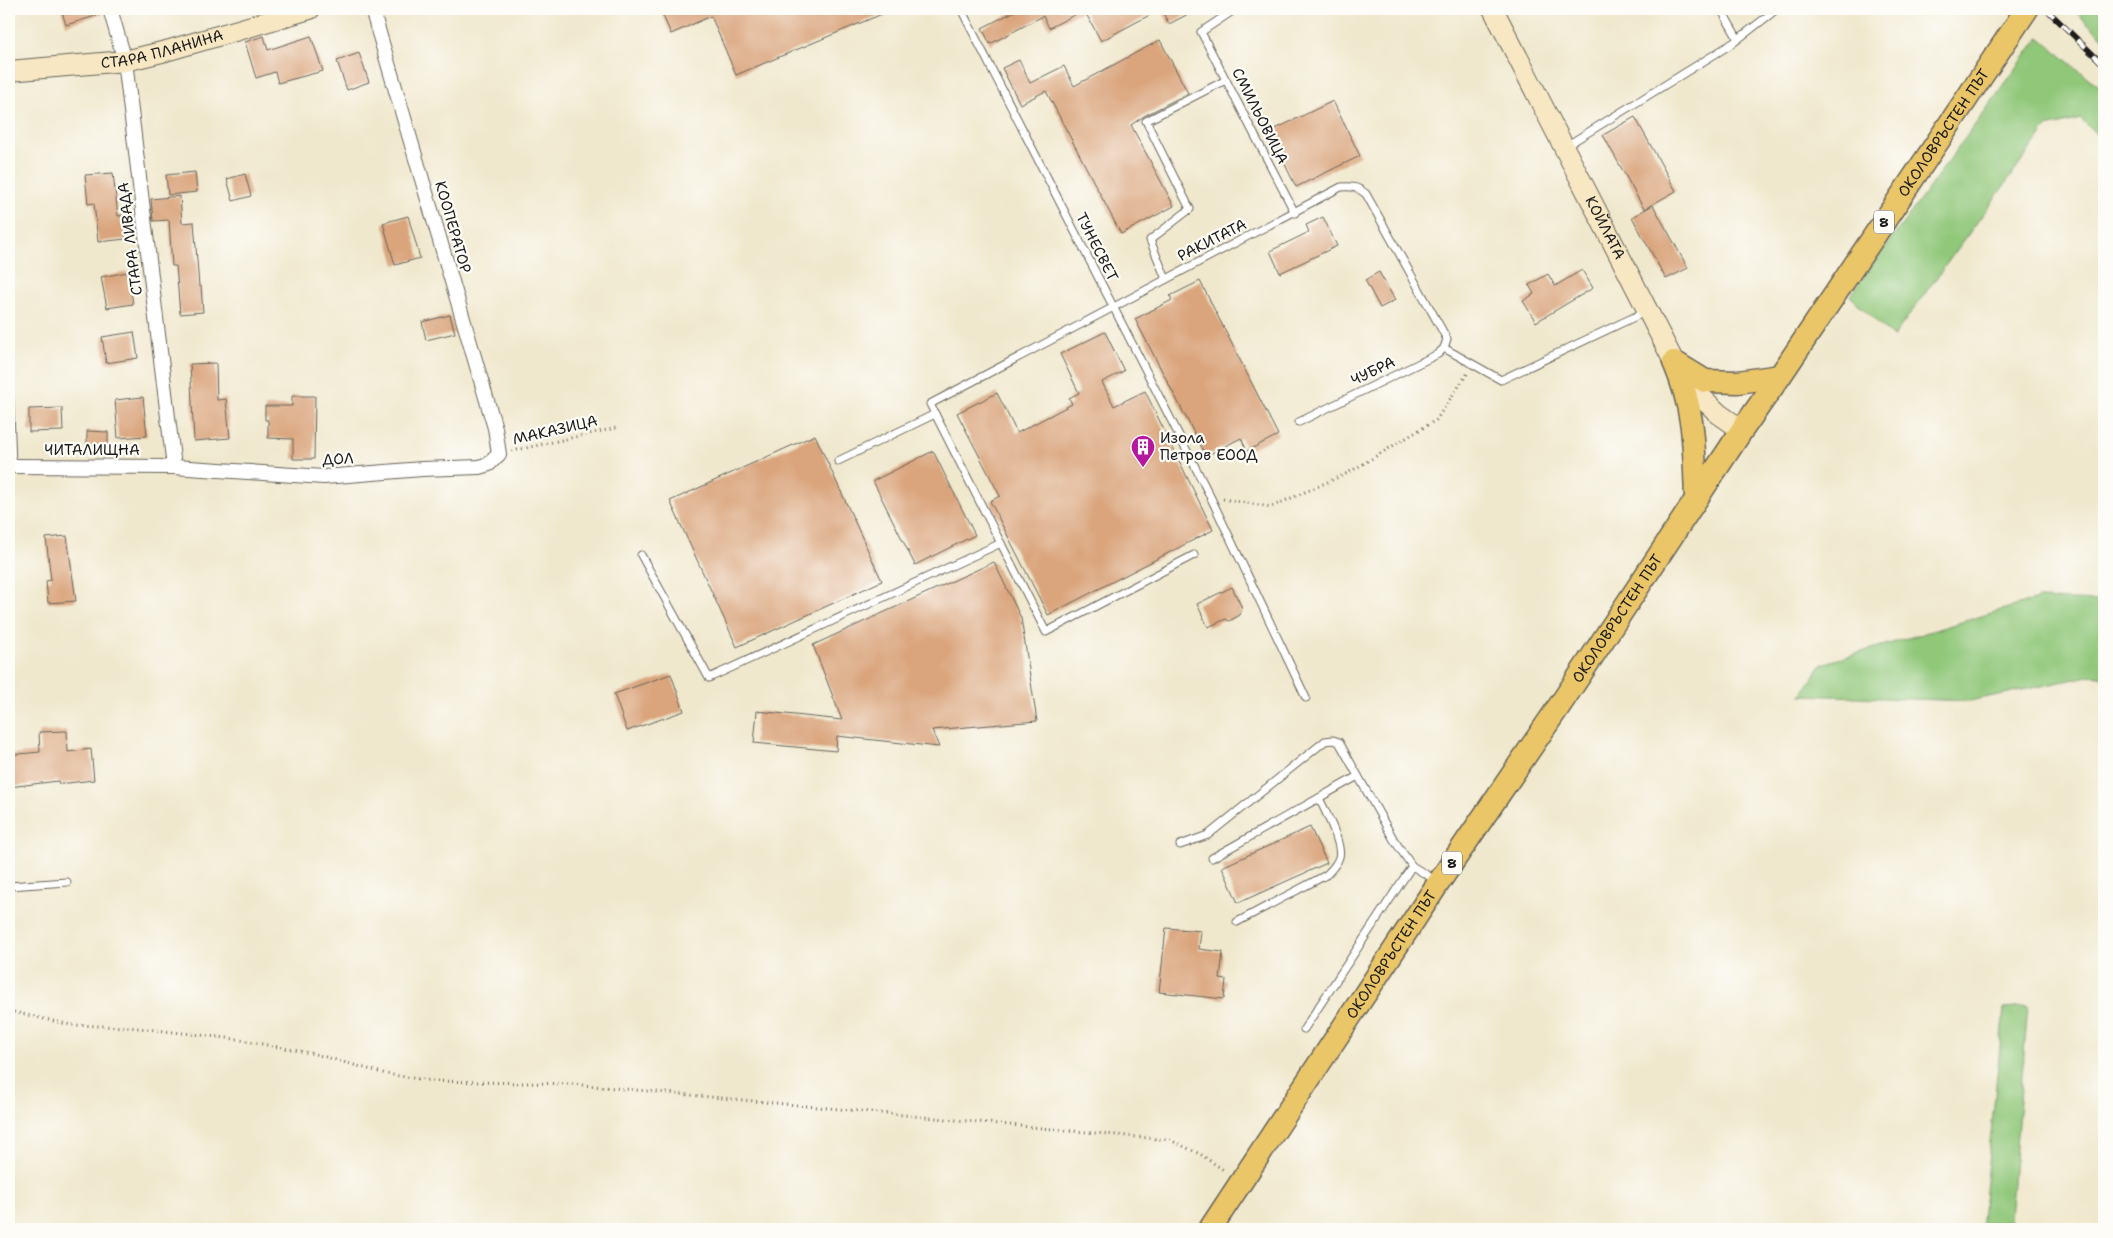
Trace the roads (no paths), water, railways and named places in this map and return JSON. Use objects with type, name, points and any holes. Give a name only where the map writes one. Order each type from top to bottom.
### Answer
[{"type":"main road","name":"ОКОЛОВРЪСТЕН ПЪТ","points":[[1210,1229],[1439,882],[2027,9]]},
{"type":"main road","points":[[1674,362],[1705,382],[1738,382],[1780,376]]},
{"type":"main road","points":[[1674,362],[1689,404],[1696,499]]},
{"type":"street","name":"СТАРА ЛИВАДА","points":[[110,9],[125,61],[174,467]]},
{"type":"street","name":"СТАРА ПЛАНИНА","points":[[9,72],[125,61],[310,9]]},
{"type":"street","name":"КООПЕРАТОР","points":[[372,9],[494,428],[499,454]]},
{"type":"street","name":"КОЙЛАТА","points":[[1493,9],[1674,362],[1701,397],[1719,414],[1742,430]]},
{"type":"street","name":"ДОЛ","points":[[174,467],[324,477],[422,469],[479,468],[489,464],[499,454]]},
{"type":"street","name":"ЧИТАЛИЩНА","points":[[10,466],[174,467]]},
{"type":"lane","name":"ТУНЕСВЕТ","points":[[961,9],[1210,496],[1306,698]]},
{"type":"lane","name":"СМИЛЬОВИЦА","points":[[1231,9],[1232,12],[1201,32],[1295,213]]},
{"type":"lane","points":[[1721,9],[1738,39]]},
{"type":"lane","points":[[1564,147],[1738,39],[1777,9]]},
{"type":"lane","points":[[1166,279],[1150,240],[1190,209],[1146,121],[1226,80]]},
{"type":"lane","name":"РАКИТАТА","points":[[935,414],[930,404],[1112,306],[1341,188],[1351,186],[1360,188],[1366,194],[1445,334],[1447,339],[1444,348]]},
{"type":"lane","points":[[1444,348],[1500,380],[1647,310]]},
{"type":"lane","name":"ЧУБРА","points":[[1299,422],[1438,354],[1444,348]]},
{"type":"lane","points":[[9,381],[10,466]]},
{"type":"lane","points":[[838,461],[935,414],[1046,632],[1194,555]]},
{"type":"lane","points":[[641,555],[709,678],[1001,543]]},
{"type":"lane","points":[[1180,845],[1208,834],[1325,741],[1333,740],[1339,742],[1394,840],[1412,866],[1439,882]]},
{"type":"lane","points":[[1212,858],[1358,776]]},
{"type":"lane","points":[[1237,922],[1326,875],[1335,866],[1340,855],[1338,842],[1319,798]]},
{"type":"lane","points":[[1304,1029],[1412,866]]},
{"type":"lane","points":[[9,886],[67,882]]},
{"type":"railway","points":[[2046,9],[2104,65]]},
{"type":"place","name":"Изола Петров ЕООД","points":[[1143,468]]}]
